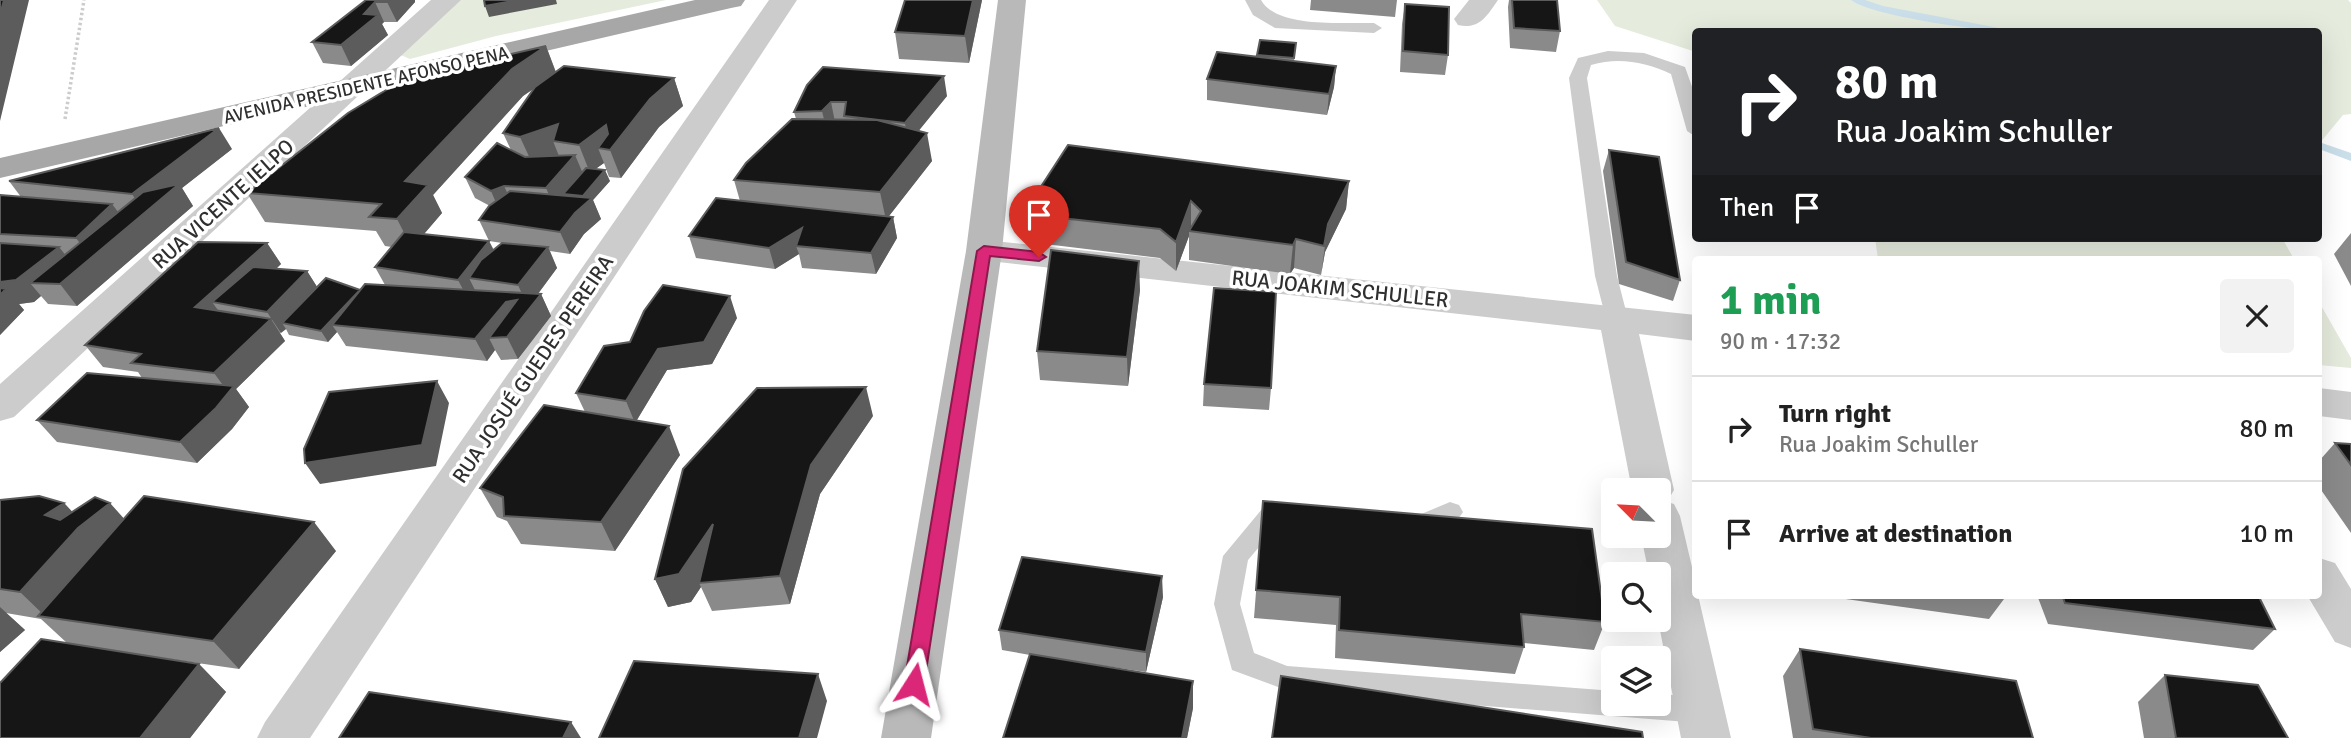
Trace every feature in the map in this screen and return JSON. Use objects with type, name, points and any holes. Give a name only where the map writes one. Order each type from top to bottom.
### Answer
[{"type":"main road","name":"AVENIDA PRESIDENTE AFONSO PENA","points":[[0,168],[731,0]]},
{"type":"street","name":"RUA VICENTE IELPO","points":[[0,407],[447,0]]},
{"type":"street","name":"RUA JOSUÉ GUEDES PEREIRA","points":[[282,738],[783,0]]},
{"type":"street","points":[[906,738],[984,251],[1012,0]]},
{"type":"street","name":"RUA JOAKIM SCHULLER","points":[[984,251],[1692,328]]},
{"type":"street","points":[[1618,319],[1651,478]]},
{"type":"street","points":[[2322,402],[2351,406]]},
{"type":"street","points":[[1666,548],[1703,724]]},
{"type":"street","points":[[2322,581],[2351,628]]},
{"type":"lane","points":[[1253,0],[1259,10],[1281,24],[1374,27]]},
{"type":"lane","points":[[1618,319],[1605,276],[1578,78],[1584,62],[1604,56],[1628,54],[1664,63],[1679,71],[1692,117]]},
{"type":"lane","points":[[1383,519],[1421,525],[1450,512]]},
{"type":"lane","points":[[1308,515],[1271,516],[1236,556],[1227,604],[1242,661],[1286,678],[1703,724]]},
{"type":"path","points":[[60,154],[84,0]]},
{"type":"shaded area","points":[[457,0],[666,0],[496,36],[410,59],[396,53]]},
{"type":"shaded area","points":[[1597,0],[2348,0],[2351,3],[2351,114],[2343,115],[2322,140],[2322,28],[1692,28],[1692,51],[1615,26]]},
{"type":"shaded area","points":[[1876,242],[2284,242],[2292,256],[1878,256]]},
{"type":"shaded area","points":[[2322,307],[2351,358],[2351,368],[2322,365]]},
{"type":"building","points":[[366,0],[389,0],[375,2],[364,14],[378,15],[341,45],[312,42]]},
{"type":"building","points":[[484,0],[519,0],[485,6]]},
{"type":"building","points":[[905,0],[973,0],[965,36],[895,32]]},
{"type":"building","points":[[1512,0],[1557,0],[1560,31],[1514,28]]},
{"type":"building","points":[[1405,4],[1449,7],[1448,55],[1403,51]]},
{"type":"building","points":[[1260,40],[1296,43],[1294,58],[1257,55]]},
{"type":"building","points":[[546,46],[512,69],[405,181],[428,185],[397,219],[369,217],[381,204],[247,193],[348,113],[406,78]]},
{"type":"building","points":[[1217,52],[1336,66],[1329,94],[1207,79]]},
{"type":"building","points":[[564,66],[674,78],[650,99],[610,150],[598,148],[608,134],[606,125],[579,145],[553,141],[558,124],[520,137],[503,133],[535,87]]},
{"type":"building","points":[[823,67],[944,76],[905,123],[844,116],[846,102],[831,102],[822,111],[794,112],[807,85]]},
{"type":"building","points":[[792,119],[877,120],[927,133],[880,192],[734,180],[746,163]]},
{"type":"building","points":[[219,128],[132,194],[9,181]]},
{"type":"building","points":[[497,143],[525,157],[575,155],[546,188],[504,186],[491,191],[465,177]]},
{"type":"building","points":[[1068,145],[1349,181],[1328,224],[1324,246],[1296,239],[1293,245],[1189,231],[1201,211],[1191,201],[1176,242],[1160,229],[1034,215],[1031,202]]},
{"type":"building","points":[[1609,150],[1659,157],[1680,280],[1626,262]]},
{"type":"building","points":[[586,168],[605,170],[583,196],[563,194]]},
{"type":"building","points":[[179,184],[60,284],[30,283],[143,192]]},
{"type":"building","points":[[510,191],[592,198],[560,232],[479,220],[489,206]]},
{"type":"building","points":[[0,195],[112,204],[76,238],[0,234]]},
{"type":"building","points":[[716,198],[893,217],[871,253],[796,246],[802,228],[769,248],[689,236]]},
{"type":"building","points":[[404,232],[489,241],[458,280],[375,267]]},
{"type":"building","points":[[198,242],[267,243],[195,307],[271,319],[214,373],[131,363],[141,354],[85,345]]},
{"type":"building","points":[[0,243],[59,247],[16,280],[0,282]]},
{"type":"building","points":[[502,243],[548,247],[518,285],[469,278],[481,260]]},
{"type":"building","points":[[1051,250],[1139,261],[1127,357],[1037,351]]},
{"type":"building","points":[[253,267],[307,271],[267,312],[212,302]]},
{"type":"building","points":[[326,278],[360,290],[321,331],[282,323]]},
{"type":"building","points":[[365,284],[541,294],[507,337],[489,338],[517,300],[506,302],[475,339],[332,325]]},
{"type":"building","points":[[663,285],[730,296],[704,342],[658,349],[626,401],[576,393],[604,346],[630,342],[644,311]]},
{"type":"building","points":[[1214,288],[1276,292],[1271,388],[1204,384]]},
{"type":"building","points":[[87,373],[234,386],[216,408],[180,442],[37,420]]},
{"type":"building","points":[[437,381],[422,445],[305,463],[304,449],[329,392]]},
{"type":"building","points":[[866,387],[811,465],[780,576],[699,583],[713,524],[679,574],[655,579],[683,469],[757,388]]},
{"type":"building","points":[[544,405],[669,426],[601,522],[504,516],[503,497],[480,488]]},
{"type":"building","points":[[2335,443],[2351,444],[2351,465]]},
{"type":"building","points":[[39,496],[64,503],[45,515],[60,520],[95,497],[110,503],[78,528],[20,592],[0,589],[0,500]]},
{"type":"building","points":[[144,496],[314,522],[213,641],[38,616]]},
{"type":"building","points":[[1263,501],[1592,529],[1601,593],[1601,622],[1521,614],[1524,647],[1339,630],[1340,597],[1256,590]]},
{"type":"building","points":[[1022,557],[1162,576],[1146,652],[999,630]]},
{"type":"building","points":[[2064,599],[2260,599],[2275,629],[2065,603]]},
{"type":"building","points":[[41,639],[199,664],[140,738],[0,738],[0,683]]},
{"type":"building","points":[[1800,649],[2016,681],[2033,738],[1871,738],[1813,729]]},
{"type":"building","points":[[1030,654],[1193,681],[1182,738],[1003,738]]},
{"type":"building","points":[[634,661],[818,674],[799,738],[599,738]]},
{"type":"building","points":[[2165,675],[2258,685],[2288,738],[2176,738]]},
{"type":"building","points":[[1281,676],[1642,732],[1643,738],[1272,738]]},
{"type":"building","points":[[369,692],[571,722],[563,738],[339,738]]},
{"type":"waterway","points":[[1856,0],[1881,9],[1992,28]]},
{"type":"waterway","points":[[2322,146],[2351,157]]},
{"type":"route","points":[[914,684],[984,251],[1039,257]]}]
